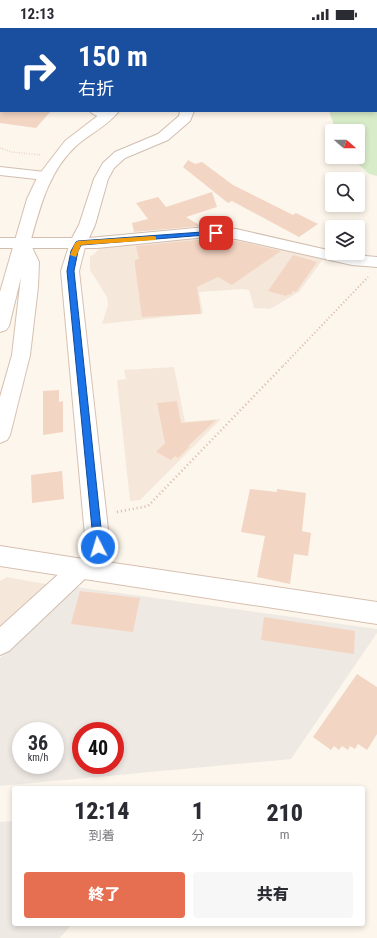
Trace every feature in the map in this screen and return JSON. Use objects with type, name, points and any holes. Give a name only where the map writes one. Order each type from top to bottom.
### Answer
[{"type":"street","points":[[0,326],[35,199],[45,176],[58,157],[70,144],[105,112]]},
{"type":"street","points":[[0,643],[87,568],[98,547],[70,271],[74,251],[87,225],[101,179],[108,166],[120,155],[163,137],[185,118],[188,112]]},
{"type":"street","points":[[0,170],[45,176]]},
{"type":"street","points":[[0,243],[78,243],[143,239],[206,232],[236,234],[352,260],[374,268]]},
{"type":"street","points":[[0,435],[21,354],[29,287],[31,262],[22,243]]},
{"type":"street","points":[[0,556],[377,613]]},
{"type":"path","points":[[0,148],[12,152],[58,157]]},
{"type":"path","points":[[128,510],[148,506],[374,268]]},
{"type":"shaded area","points":[[221,235],[323,259],[299,292],[270,309],[254,308],[249,290],[243,289],[199,292],[203,313],[102,324],[108,305],[107,297],[90,270],[90,256],[101,247]]},
{"type":"shaded area","points":[[174,367],[185,422],[221,419],[140,500],[130,501],[117,380],[126,379],[124,370]]},
{"type":"shaded area","points":[[7,577],[56,586],[0,636],[0,581]]},
{"type":"shaded area","points":[[76,587],[377,629],[377,633],[291,759],[0,786],[0,658]]},
{"type":"shaded area","points":[[12,821],[12,926],[70,926],[60,938],[0,938],[0,822]]},
{"type":"green space","points":[[329,112],[377,112],[377,176],[369,174],[358,164],[365,164],[365,124],[334,124]]},
{"type":"building","points":[[0,112],[50,112],[36,128],[0,123]]},
{"type":"building","points":[[188,160],[195,164],[202,162],[233,185],[293,215],[296,213],[318,224],[299,237],[232,201],[228,203],[183,167]]},
{"type":"building","points":[[212,192],[217,207],[186,217],[201,226],[134,232],[132,223],[148,219],[136,203],[158,197],[166,207]]},
{"type":"building","points":[[206,239],[225,240],[231,243],[233,241],[242,242],[281,251],[232,285],[218,277],[197,287],[201,314],[142,317],[135,266],[135,260],[139,259],[136,246]]},
{"type":"building","points":[[293,255],[317,262],[296,292],[293,291],[291,295],[288,294],[286,296],[268,291]]},
{"type":"building","points":[[59,390],[59,402],[63,401],[63,432],[43,435],[43,391]]},
{"type":"building","points":[[177,401],[181,423],[216,420],[188,446],[190,446],[178,458],[175,456],[171,460],[156,452],[165,443],[157,403]]},
{"type":"building","points":[[62,471],[64,499],[32,503],[31,475]]},
{"type":"building","points":[[250,489],[277,492],[277,489],[306,493],[302,531],[311,533],[308,556],[294,554],[290,584],[257,577],[265,536],[241,532]]},
{"type":"building","points":[[80,591],[140,598],[133,632],[71,624]]},
{"type":"building","points":[[264,617],[355,631],[354,654],[261,640]]},
{"type":"building","points":[[357,674],[377,687],[377,734],[367,750],[358,744],[355,749],[350,746],[348,750],[342,746],[339,750],[334,746],[331,750],[313,737]]},
{"type":"slow traffic","points":[[74,255],[74,251],[78,243],[154,238]]},
{"type":"route","points":[[98,547],[70,271],[74,251],[78,243],[143,239],[206,232],[216,233]]}]
